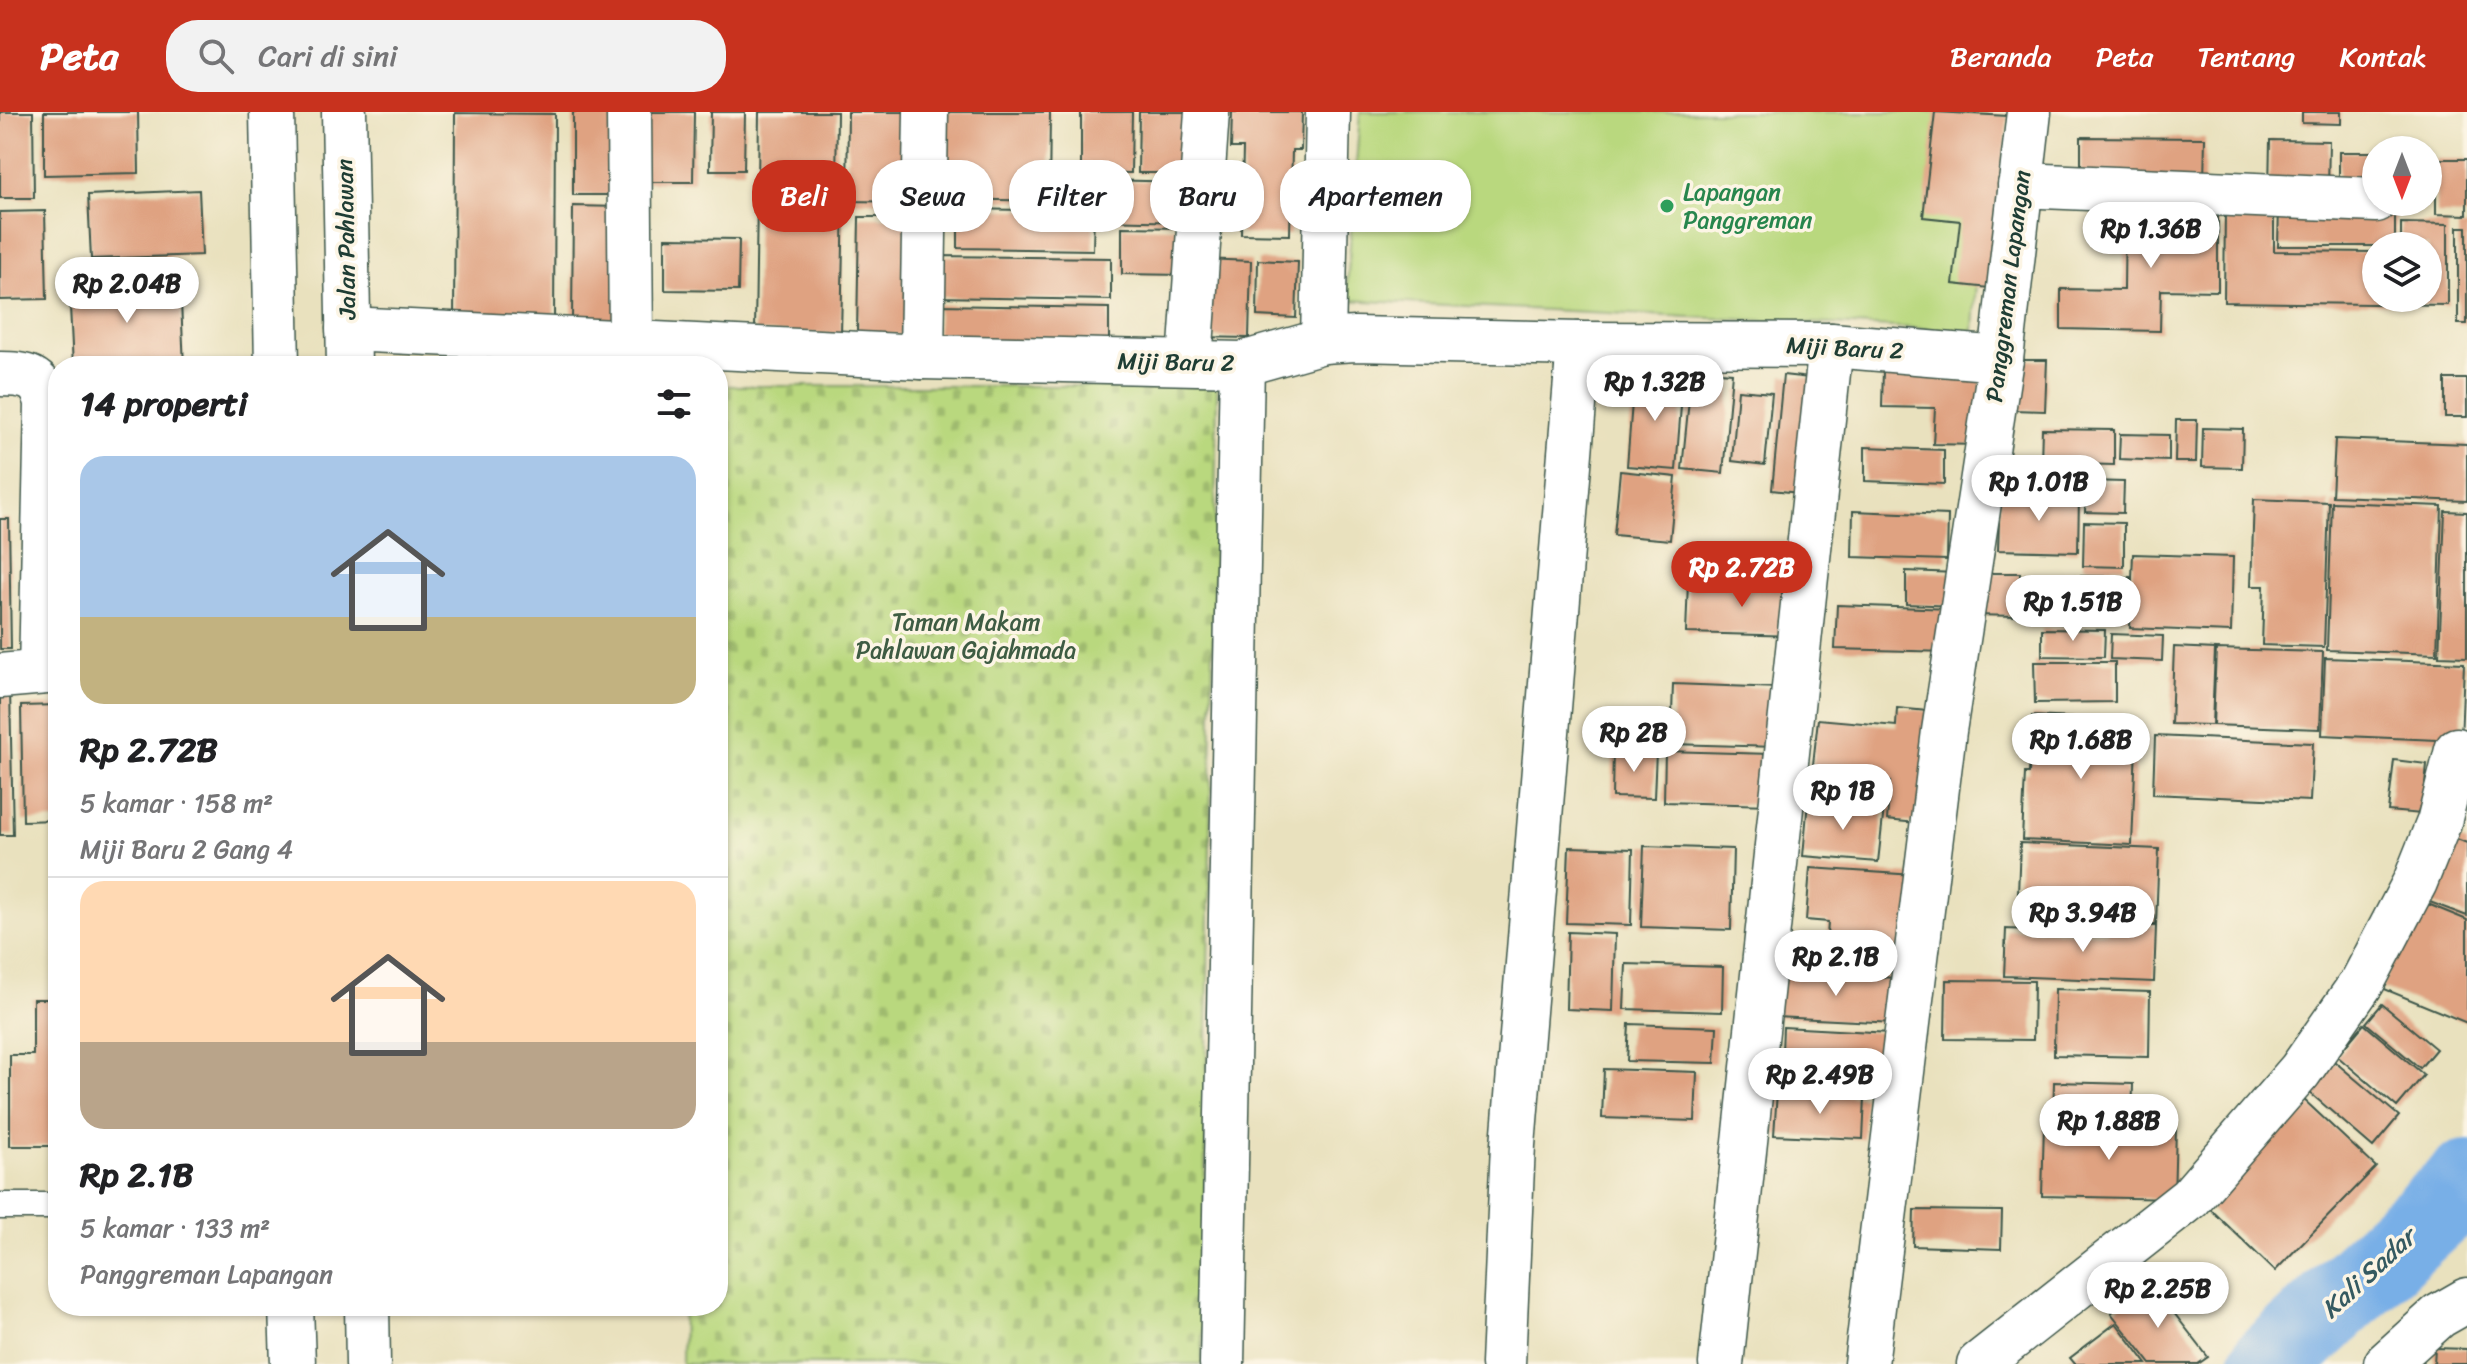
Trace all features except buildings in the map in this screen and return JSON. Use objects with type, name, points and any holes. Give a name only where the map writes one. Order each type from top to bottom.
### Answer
[{"type":"street","points":[[272,112],[277,356]]},
{"type":"street","name":"Jalan Pahlawan","points":[[344,112],[348,348]]},
{"type":"street","points":[[629,112],[631,341]]},
{"type":"street","points":[[922,357],[926,112]]},
{"type":"street","points":[[1190,362],[1207,112]]},
{"type":"street","points":[[1323,341],[1328,112]]},
{"type":"street","name":"Panggreman Lapangan","points":[[1866,1364],[1944,731],[2001,359],[2029,112]]},
{"type":"street","points":[[2020,185],[2362,199]]},
{"type":"street","name":"Miji Baru 2","points":[[348,348],[631,341],[922,357],[1242,364],[1323,341],[1831,345],[2001,359]]},
{"type":"street","points":[[1503,1364],[1513,1145],[1579,344]]},
{"type":"street","points":[[1721,1364],[1831,345]]},
{"type":"street","points":[[1222,1364],[1242,364]]},
{"type":"street","points":[[0,374],[27,376],[44,388],[47,403],[33,673]]},
{"type":"street","points":[[1979,1364],[2190,1198],[2300,1071],[2363,981],[2409,894],[2439,822],[2457,750]]},
{"type":"street","points":[[2386,1364],[2439,1316],[2467,1300]]},
{"type":"street","points":[[291,1316],[293,1364]]},
{"type":"street","points":[[367,1316],[368,1364]]},
{"type":"lane","points":[[0,1206],[48,1206]]},
{"type":"green space","name":"Lapangan Panggreman","points":[[1360,112],[1986,112],[1973,331],[1346,300],[1351,232],[1471,232],[1471,160],[1356,160]]},
{"type":"green space","name":"Taman Makam Pahlawan Gajahmada","points":[[728,386],[1217,386],[1202,1364],[682,1364],[683,1316],[728,1316]]},
{"type":"waterway","name":"Kali Sadar","points":[[2270,1364],[2467,1181]]},
{"type":"place","name":"Lapangan Panggreman","points":[[1667,206]]}]
